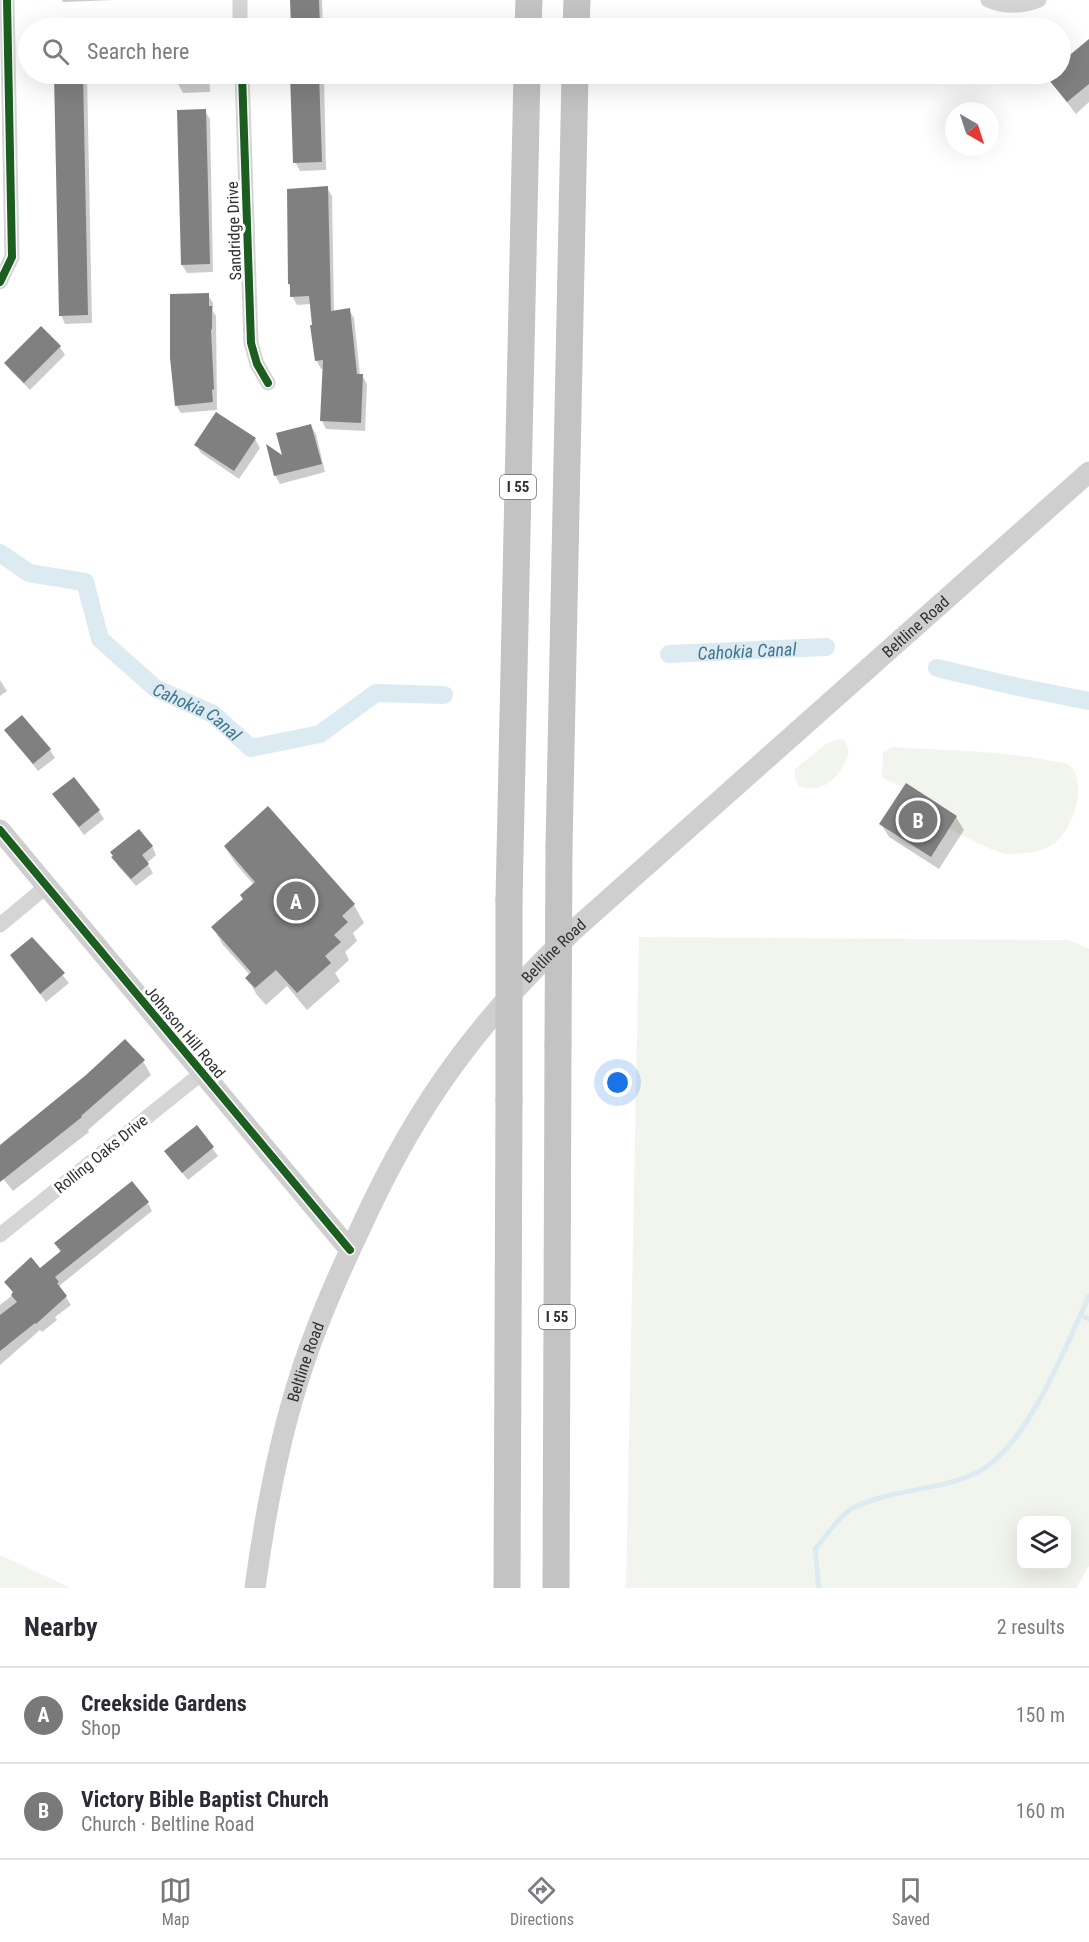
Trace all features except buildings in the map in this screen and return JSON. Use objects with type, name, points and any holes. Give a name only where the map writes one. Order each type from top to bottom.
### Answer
[{"type":"highway","points":[[528,0],[528,18]]},
{"type":"highway","points":[[576,18],[577,0]]},
{"type":"highway","name":"I 55","points":[[507,1588],[510,900],[527,84]]},
{"type":"highway","name":"I 55","points":[[556,1588],[559,847],[575,84]]},
{"type":"main road","name":"Beltline Road","points":[[255,1588],[262,1535],[288,1417],[324,1308],[373,1200],[427,1104],[455,1062],[539,963],[1089,472]]},
{"type":"main road","name":"Johnson Hill Road","points":[[0,830],[350,1250]]},
{"type":"street","points":[[0,282],[12,257],[7,0]]},
{"type":"street","points":[[240,0],[240,18]]},
{"type":"street","points":[[988,0],[1010,6],[1021,6],[1039,0]]},
{"type":"street","name":"Sandridge Drive","points":[[242,84],[251,343],[257,364],[268,383]]},
{"type":"street","points":[[0,925],[47,886]]},
{"type":"street","name":"Rolling Oaks Drive","points":[[0,1235],[202,1073]]},
{"type":"shaded area","points":[[839,739],[844,740],[849,752],[837,775],[831,781],[816,788],[799,786],[795,778],[795,769],[826,744]]},
{"type":"shaded area","points":[[892,747],[992,753],[1032,757],[1067,764],[1075,773],[1078,783],[1076,806],[1072,818],[1060,839],[1047,848],[1019,854],[996,851],[949,829],[957,816],[906,783],[903,788],[882,777],[883,752]]},
{"type":"shaded area","points":[[639,937],[1069,940],[1089,949],[1089,1566],[1076,1588],[626,1588]]},
{"type":"shaded area","points":[[0,1555],[71,1588],[0,1588]]},
{"type":"waterway","name":"Cahokia Canal","points":[[0,553],[29,573],[85,582],[100,639],[155,688],[213,714],[251,748],[320,734],[376,693],[444,695]]},
{"type":"waterway","name":"Cahokia Canal","points":[[669,654],[826,647]]},
{"type":"waterway","name":"Cahokia Canal","points":[[937,668],[1089,701]]},
{"type":"waterway","points":[[819,1588],[815,1549],[851,1509],[882,1497],[963,1478],[978,1472],[996,1459],[1013,1440],[1044,1393],[1089,1296]]},
{"type":"waterway","points":[[1080,1315],[1089,1319]]},
{"type":"cycle path","points":[[0,282],[12,257],[7,0]]},
{"type":"cycle path","points":[[242,84],[251,343],[257,364],[268,383]]},
{"type":"cycle path","points":[[0,830],[350,1250]]},
{"type":"place","name":"Victory Bible Baptist Church","points":[[918,820]]},
{"type":"place","name":"Creekside Gardens","points":[[296,901]]}]
